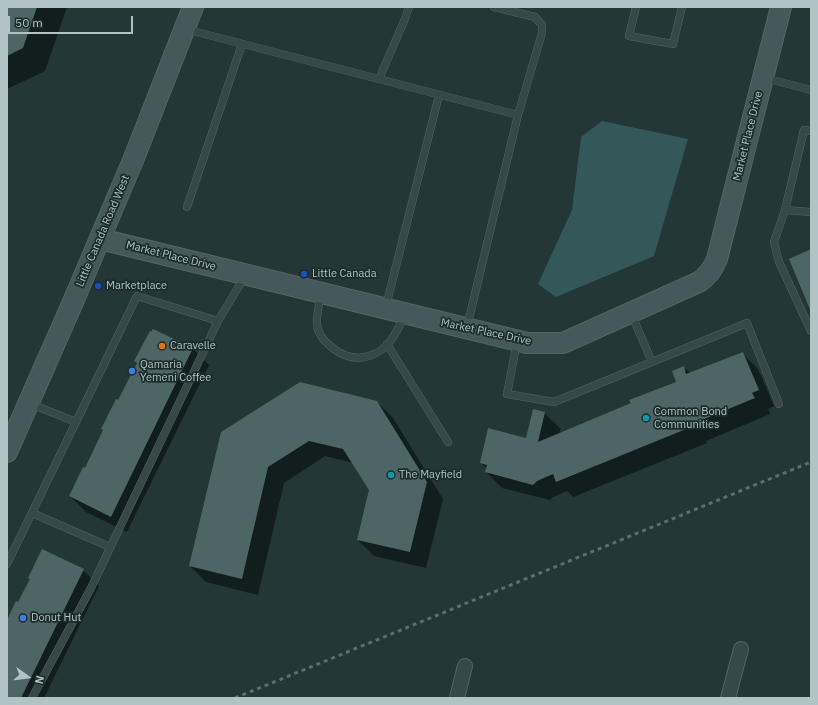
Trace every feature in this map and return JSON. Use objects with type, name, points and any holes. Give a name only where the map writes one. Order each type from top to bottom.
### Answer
[{"type":"street","name":"Little Canada Road West","points":[[7,452],[139,147],[193,7]]},
{"type":"street","name":"Market Place Drive","points":[[100,239],[527,343],[563,343],[699,282],[715,266],[781,7]]},
{"type":"street","points":[[728,698],[741,649]]},
{"type":"street","points":[[457,698],[464,666]]},
{"type":"lane","points":[[379,79],[409,7]]},
{"type":"lane","points":[[467,328],[518,115],[542,32],[542,26],[535,18],[494,7]]},
{"type":"lane","points":[[636,7],[629,36],[673,44],[682,7]]},
{"type":"lane","points":[[185,29],[518,115]]},
{"type":"lane","points":[[188,207],[242,44]]},
{"type":"lane","points":[[763,78],[811,90]]},
{"type":"lane","points":[[386,309],[439,95]]},
{"type":"lane","points":[[811,131],[804,130],[785,210],[774,242],[779,262],[811,331]]},
{"type":"lane","points":[[785,210],[811,212]]},
{"type":"lane","points":[[32,698],[90,588],[218,321],[246,274]]},
{"type":"lane","points":[[321,293],[317,323],[321,337],[328,345],[338,352],[352,358],[374,354],[387,344],[396,332],[406,313]]},
{"type":"lane","points":[[7,564],[137,296],[218,321]]},
{"type":"lane","points":[[631,313],[652,362]]},
{"type":"lane","points":[[517,340],[507,394],[554,402],[747,323],[779,404]]},
{"type":"lane","points":[[387,344],[448,442]]},
{"type":"lane","points":[[29,403],[76,422]]},
{"type":"lane","points":[[32,513],[110,547]]},
{"type":"water","points":[[602,121],[688,139],[654,256],[556,297],[538,284],[572,210],[581,137]]},
{"type":"building","points":[[7,7],[37,7],[23,48],[7,56]]},
{"type":"building","points":[[811,249],[811,312],[789,259]]},
{"type":"building","points":[[153,329],[193,348],[111,517],[69,496],[83,467],[85,468],[103,430],[101,429],[116,399],[118,400],[137,363],[134,361],[150,331],[151,332]]},
{"type":"building","name":"Common Bond Communities","points":[[743,352],[759,390],[752,393],[755,398],[690,425],[691,427],[556,482],[553,474],[537,481],[533,485],[485,472],[487,465],[480,463],[488,428],[526,438],[533,409],[545,412],[538,442],[631,403],[629,400],[676,382],[672,371],[684,366],[686,374]]},
{"type":"building","name":"The Mayfield","points":[[300,382],[377,401],[427,482],[410,552],[357,540],[369,490],[343,449],[309,441],[268,467],[242,579],[189,566],[221,432]]},
{"type":"building","points":[[42,549],[84,569],[21,698],[7,698],[7,620],[16,601],[18,602],[30,579],[28,578]]},
{"type":"railway","points":[[235,698],[811,462]]},
{"type":"place","name":"Little Canada","points":[[304,274]]},
{"type":"place","name":"Marketplace","points":[[98,286]]},
{"type":"place","name":"Caravelle","points":[[162,346]]},
{"type":"place","name":"Qamaria Yemeni Coffee","points":[[132,371]]},
{"type":"place","name":"Common Bond Communities","points":[[646,418]]},
{"type":"place","name":"The Mayfield","points":[[391,475]]},
{"type":"place","name":"Donut Hut","points":[[23,618]]}]
